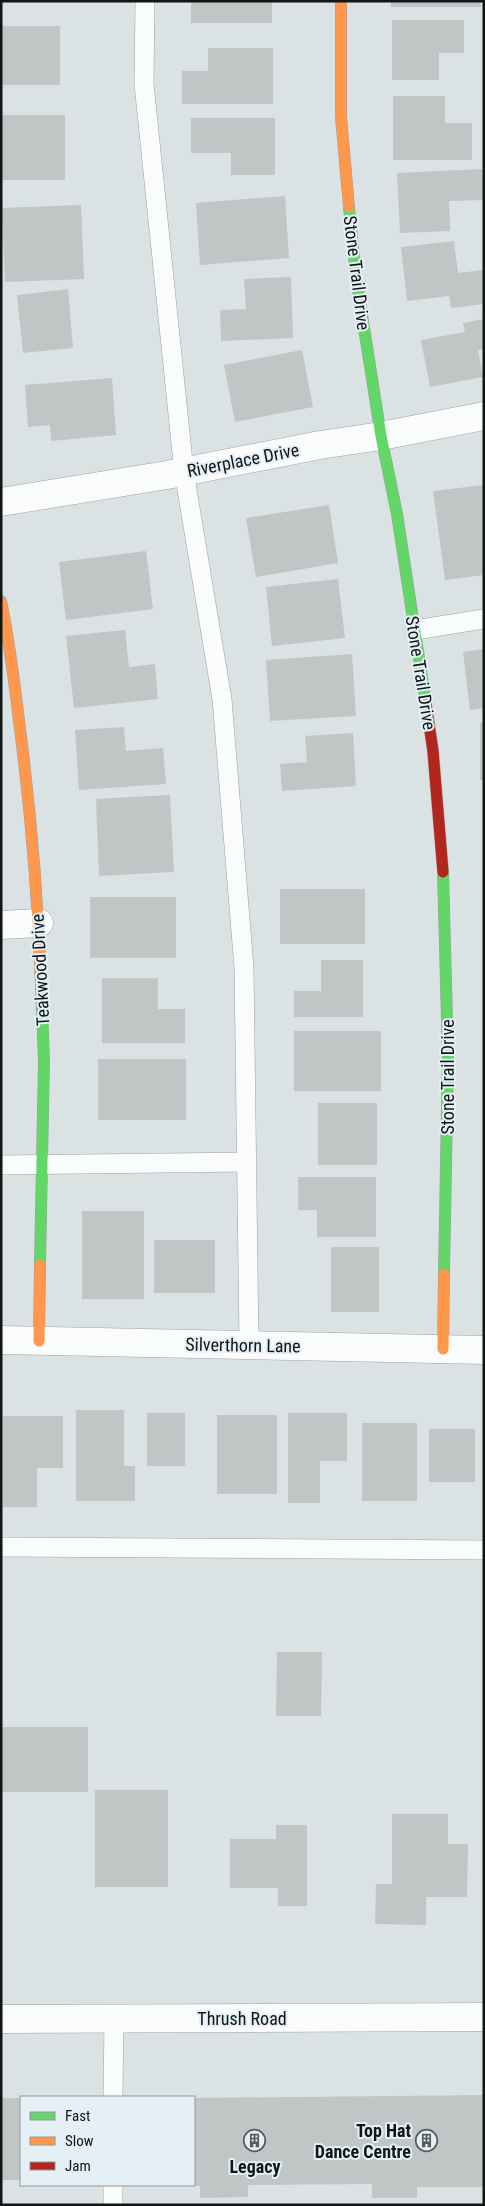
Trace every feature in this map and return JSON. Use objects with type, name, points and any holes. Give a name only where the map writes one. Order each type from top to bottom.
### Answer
[{"type":"street","name":"Stone Trail Drive","points":[[341,1],[341,118],[356,277],[381,436],[397,514],[415,630],[433,751],[443,858],[448,1056],[443,1349]]},
{"type":"street","name":"Riverplace Drive","points":[[1,502],[184,472],[320,445],[381,436],[484,416]]},
{"type":"street","name":"Teakwood Drive","points":[[1,601],[9,639],[28,798],[39,923],[44,1061],[39,1341]]},
{"type":"street","points":[[1,925],[39,923]]},
{"type":"street","name":"Silverthorn Lane","points":[[1,1340],[484,1350]]},
{"type":"street","name":"Thrush Road","points":[[1,2019],[484,2017]]},
{"type":"lane","points":[[145,1],[144,84],[184,472],[222,699],[244,968],[249,1345]]},
{"type":"lane","points":[[415,630],[484,619]]},
{"type":"lane","points":[[1,1165],[247,1162]]},
{"type":"lane","points":[[1,1547],[484,1550]]},
{"type":"lane","points":[[113,2096],[114,2018]]},
{"type":"lane","points":[[112,2205],[113,2186]]},
{"type":"building","points":[[191,1],[272,1],[272,23],[191,23]]},
{"type":"building","points":[[391,1],[481,1],[481,7],[391,7]]},
{"type":"building","points":[[392,20],[464,20],[464,53],[439,53],[439,80],[392,80]]},
{"type":"building","points":[[1,26],[60,26],[60,85],[1,85]]},
{"type":"building","points":[[208,48],[273,48],[273,104],[182,104],[182,71],[208,71]]},
{"type":"building","points":[[393,96],[445,96],[445,123],[472,123],[472,160],[393,160]]},
{"type":"building","points":[[1,115],[65,115],[65,180],[1,180]]},
{"type":"building","points":[[191,118],[275,118],[275,175],[231,175],[231,153],[191,153]]},
{"type":"building","points":[[482,169],[484,200],[449,201],[450,231],[400,233],[397,173]]},
{"type":"building","points":[[285,196],[289,258],[200,265],[196,203]]},
{"type":"building","points":[[81,205],[84,279],[5,282],[2,208]]},
{"type":"building","points":[[454,241],[458,273],[484,270],[484,304],[451,308],[449,296],[407,301],[401,247]]},
{"type":"building","points":[[291,277],[293,338],[221,341],[220,310],[246,309],[244,279]]},
{"type":"building","points":[[68,289],[73,348],[23,353],[17,295]]},
{"type":"building","points":[[484,319],[484,348],[478,350],[483,377],[430,387],[421,340],[465,332],[463,323]]},
{"type":"building","points":[[302,350],[313,407],[235,422],[224,365]]},
{"type":"building","points":[[112,378],[116,435],[51,441],[50,425],[28,427],[25,385]]},
{"type":"building","points":[[484,485],[484,575],[445,580],[433,491]]},
{"type":"building","points":[[329,505],[338,563],[256,577],[246,518]]},
{"type":"building","points":[[146,551],[153,609],[66,620],[59,562]]},
{"type":"building","points":[[338,579],[345,638],[272,646],[266,587]]},
{"type":"building","points":[[125,630],[129,667],[155,664],[158,699],[74,708],[66,636]]},
{"type":"building","points":[[484,649],[484,708],[470,710],[463,652]]},
{"type":"building","points":[[352,654],[356,716],[270,721],[266,660]]},
{"type":"building","points":[[480,723],[484,723],[484,780],[480,780]]},
{"type":"building","points":[[124,727],[126,751],[163,748],[166,784],[79,790],[75,730]]},
{"type":"building","points":[[353,733],[356,786],[282,791],[280,764],[307,762],[305,736]]},
{"type":"building","points":[[170,795],[174,872],[99,876],[96,799]]},
{"type":"building","points":[[280,889],[365,889],[365,944],[280,944]]},
{"type":"building","points":[[90,897],[176,897],[176,958],[90,958]]},
{"type":"building","points":[[321,960],[363,960],[363,1017],[294,1017],[294,991],[321,991]]},
{"type":"building","points":[[102,978],[158,978],[158,1009],[185,1009],[185,1043],[102,1043]]},
{"type":"building","points":[[294,1031],[381,1031],[381,1091],[294,1091]]},
{"type":"building","points":[[98,1059],[186,1059],[186,1120],[98,1120]]},
{"type":"building","points":[[318,1103],[377,1103],[377,1165],[318,1165]]},
{"type":"building","points":[[298,1177],[376,1177],[376,1237],[317,1237],[317,1210],[298,1210]]},
{"type":"building","points":[[82,1211],[144,1211],[144,1299],[82,1299]]},
{"type":"building","points":[[154,1240],[215,1240],[215,1293],[154,1293]]},
{"type":"building","points":[[331,1247],[379,1247],[379,1312],[331,1312]]},
{"type":"building","points":[[76,1410],[124,1410],[124,1466],[135,1466],[135,1501],[76,1501]]},
{"type":"building","points":[[147,1413],[185,1413],[185,1466],[147,1466]]},
{"type":"building","points":[[288,1413],[347,1413],[347,1461],[320,1461],[320,1503],[288,1503]]},
{"type":"building","points":[[217,1415],[277,1415],[277,1494],[217,1494]]},
{"type":"building","points":[[3,1416],[63,1416],[63,1468],[37,1468],[37,1507],[3,1507]]},
{"type":"building","points":[[362,1423],[417,1423],[417,1501],[362,1501]]},
{"type":"building","points":[[429,1429],[475,1429],[475,1482],[429,1482]]},
{"type":"building","points":[[277,1652],[322,1652],[321,1716],[276,1716]]},
{"type":"building","points":[[1,1727],[88,1727],[88,1792],[1,1792]]},
{"type":"building","points":[[95,1790],[168,1790],[168,1887],[95,1887]]},
{"type":"building","points":[[392,1814],[448,1814],[448,1844],[468,1844],[467,1897],[426,1897],[426,1925],[375,1924],[376,1884],[392,1884]]},
{"type":"building","points":[[276,1825],[307,1825],[307,1906],[278,1906],[278,1888],[230,1888],[230,1839],[276,1839]]},
{"type":"building","points":[[484,2095],[484,2187],[417,2187],[417,2198],[372,2198],[372,2184],[248,2185],[248,2197],[200,2198],[200,2186],[195,2186],[195,2098]]},
{"type":"building","points":[[1,2098],[20,2098],[20,2180],[1,2180]]},
{"type":"traffic: fast","points":[[349,207],[356,277],[381,436],[397,514],[426,704]]},
{"type":"traffic: fast","points":[[443,872],[448,1056],[444,1274]]},
{"type":"traffic: fast","points":[[40,1265],[44,1061],[41,985]]},
{"type":"traffic: slow","points":[[341,1],[341,117],[349,207]]},
{"type":"traffic: slow","points":[[1,601],[12,665],[34,857],[41,985]]},
{"type":"traffic: slow","points":[[39,1341],[40,1265]]},
{"type":"traffic: slow","points":[[443,1349],[444,1274]]},
{"type":"traffic: jam","points":[[426,704],[433,751],[443,872]]},
{"type":"place","name":"Top Hat Dance Centre","points":[[427,2140]]},
{"type":"place","name":"Legacy","points":[[255,2141]]}]
